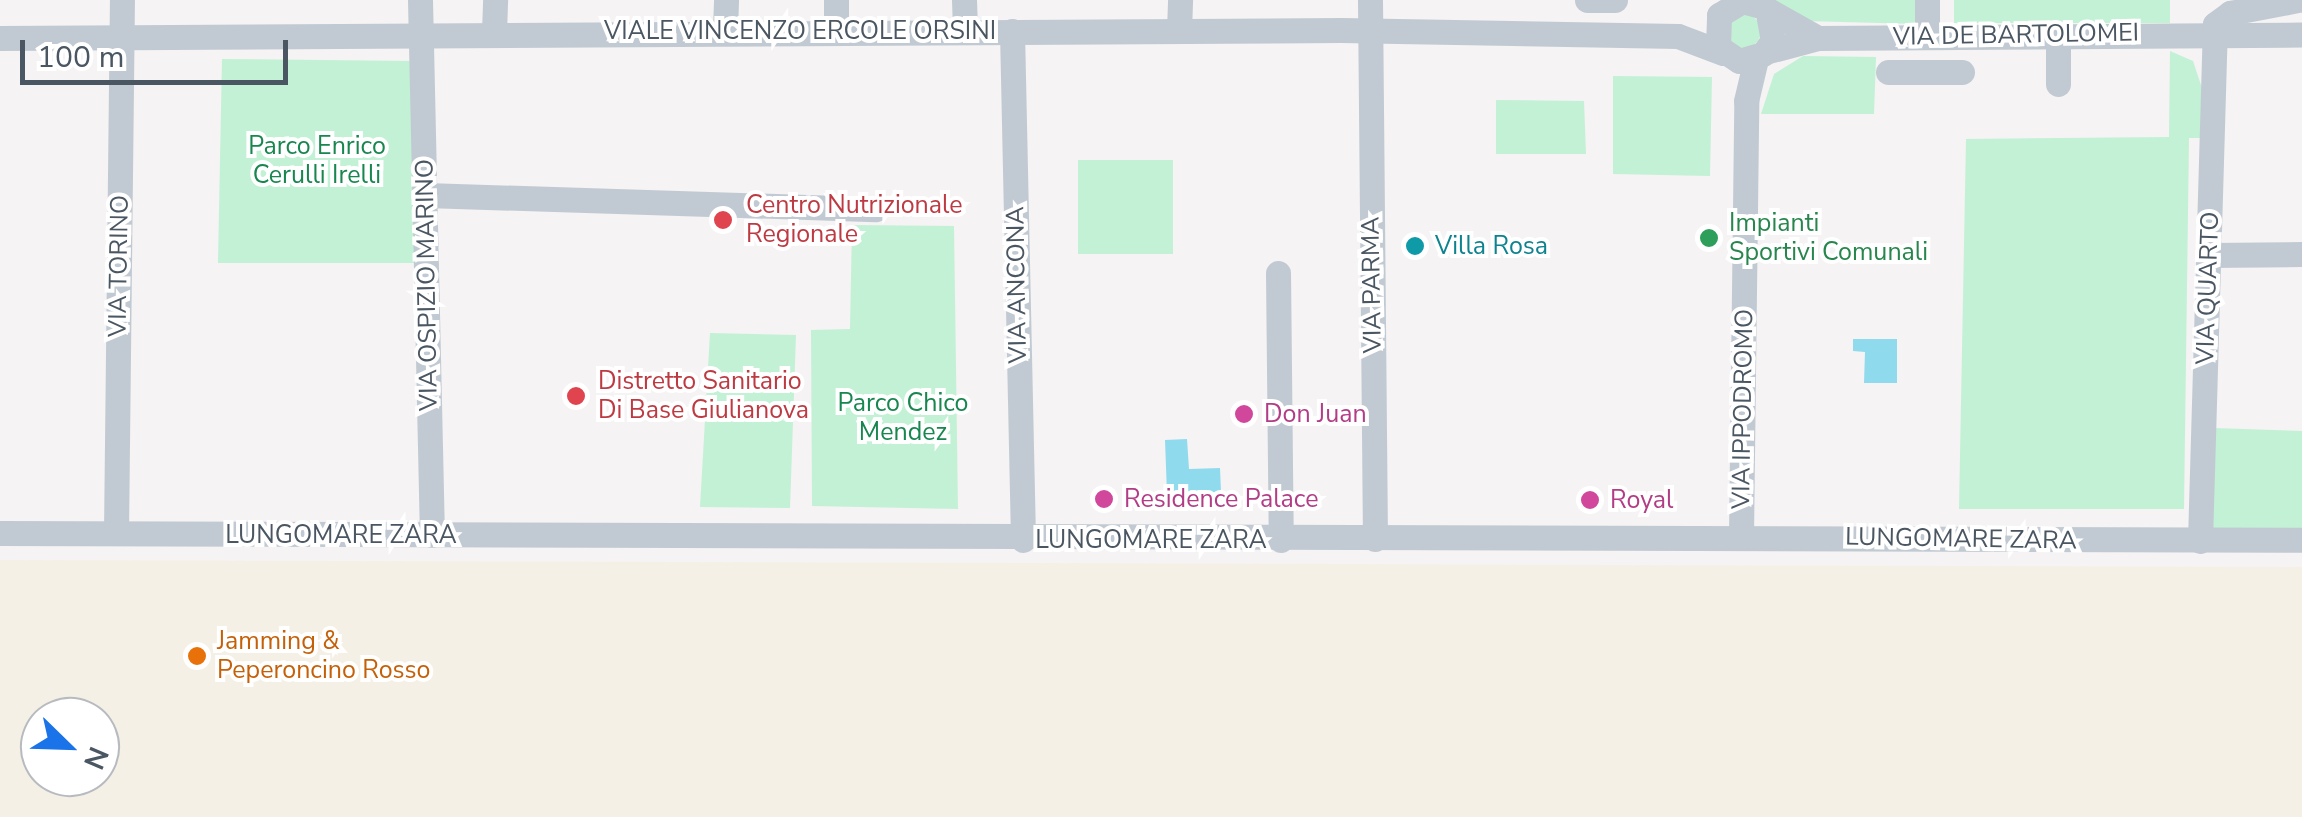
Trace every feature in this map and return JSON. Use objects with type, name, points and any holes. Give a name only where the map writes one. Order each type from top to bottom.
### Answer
[{"type":"street","name":"VIA TORINO","points":[[116,533],[122,0]]},
{"type":"street","name":"VIA OSPIZIO MARINO","points":[[420,0],[425,195],[439,332],[432,535]]},
{"type":"street","points":[[494,32],[496,0]]},
{"type":"street","points":[[725,30],[726,0]]},
{"type":"street","points":[[836,0],[836,30]]},
{"type":"street","points":[[964,0],[965,30]]},
{"type":"street","points":[[1179,31],[1180,0]]},
{"type":"street","name":"VIA PARMA","points":[[1370,0],[1376,540]]},
{"type":"street","points":[[1587,0],[1615,0]]},
{"type":"street","points":[[1926,0],[1934,35]]},
{"type":"street","points":[[1934,35],[1943,0]]},
{"type":"street","points":[[2214,34],[2215,24],[2230,13],[2298,0]]},
{"type":"street","points":[[1678,36],[1743,6]]},
{"type":"street","name":"VIA DE BARTOLOMEI","points":[[1743,6],[1818,38]]},
{"type":"street","name":"VIA IPPODROMO","points":[[1743,6],[1774,30],[1744,56],[1715,39],[1743,6]]},
{"type":"street","name":"VIALE VINCENZO ERCOLE ORSINI","points":[[0,38],[725,30],[1370,31],[1678,36]]},
{"type":"street","name":"VIA ANCONA","points":[[1012,31],[1022,540]]},
{"type":"street","name":"VIA QUARTO","points":[[2200,541],[2214,34]]},
{"type":"street","name":"VIA DE BARTOLOMEI","points":[[1744,56],[1818,38],[2302,34]]},
{"type":"street","points":[[2058,35],[2058,84]]},
{"type":"street","points":[[1678,36],[1744,56]]},
{"type":"street","name":"VIA IPPODROMO","points":[[1742,537],[1744,56]]},
{"type":"street","points":[[1888,72],[1962,72]]},
{"type":"street","points":[[425,195],[876,210]]},
{"type":"street","points":[[2209,254],[2302,254]]},
{"type":"street","points":[[1278,273],[1282,540]]},
{"type":"street","name":"LUNGOMARE ZARA","points":[[0,534],[1022,540],[2302,540]]},
{"type":"green space","points":[[1762,0],[1918,0],[1918,24],[1805,21]]},
{"type":"green space","points":[[1954,0],[2170,0],[2170,23],[1954,23]]},
{"type":"green space","points":[[1744,14],[1756,19],[1761,31],[1756,43],[1744,48],[1732,43],[1727,31],[1732,19]]},
{"type":"green space","points":[[2170,51],[2193,61],[2204,94],[2202,138],[2189,138],[2184,509],[1959,509],[1966,139],[2169,137]]},
{"type":"green space","points":[[1803,56],[1876,57],[1874,114],[1761,114],[1774,74]]},
{"type":"green space","name":"Parco Enrico Cerulli Irelli","points":[[222,59],[412,61],[417,263],[218,263]]},
{"type":"green space","points":[[1613,76],[1712,77],[1710,176],[1613,174]]},
{"type":"green space","points":[[1496,100],[1584,101],[1586,154],[1496,154]]},
{"type":"green space","points":[[1078,160],[1173,160],[1173,254],[1078,254]]},
{"type":"green space","name":"Parco Chico Mendez","points":[[852,225],[954,226],[958,509],[812,506],[811,330],[850,329]]},
{"type":"green space","points":[[710,333],[796,335],[790,508],[700,507]]},
{"type":"green space","points":[[2214,428],[2302,431],[2302,531],[2212,531]]},
{"type":"sand","points":[[0,560],[2302,567],[2302,817],[0,817]]},
{"type":"water","points":[[1853,339],[1897,339],[1897,383],[1864,383],[1865,352],[1853,351]]},
{"type":"water","points":[[1187,439],[1189,469],[1220,468],[1221,492],[1167,494],[1165,440]]},
{"type":"place","name":"Centro Nutrizionale Regionale","points":[[723,220]]},
{"type":"place","name":"Impianti Sportivi Comunali","points":[[1709,238]]},
{"type":"place","name":"Villa Rosa","points":[[1415,246]]},
{"type":"place","name":"Distretto Sanitario Di Base Giulianova","points":[[576,396]]},
{"type":"place","name":"Don Juan","points":[[1244,414]]},
{"type":"place","name":"Residence Palace","points":[[1104,499]]},
{"type":"place","name":"Royal","points":[[1590,500]]},
{"type":"place","name":"Jamming & Peperoncino Rosso","points":[[197,656]]}]
